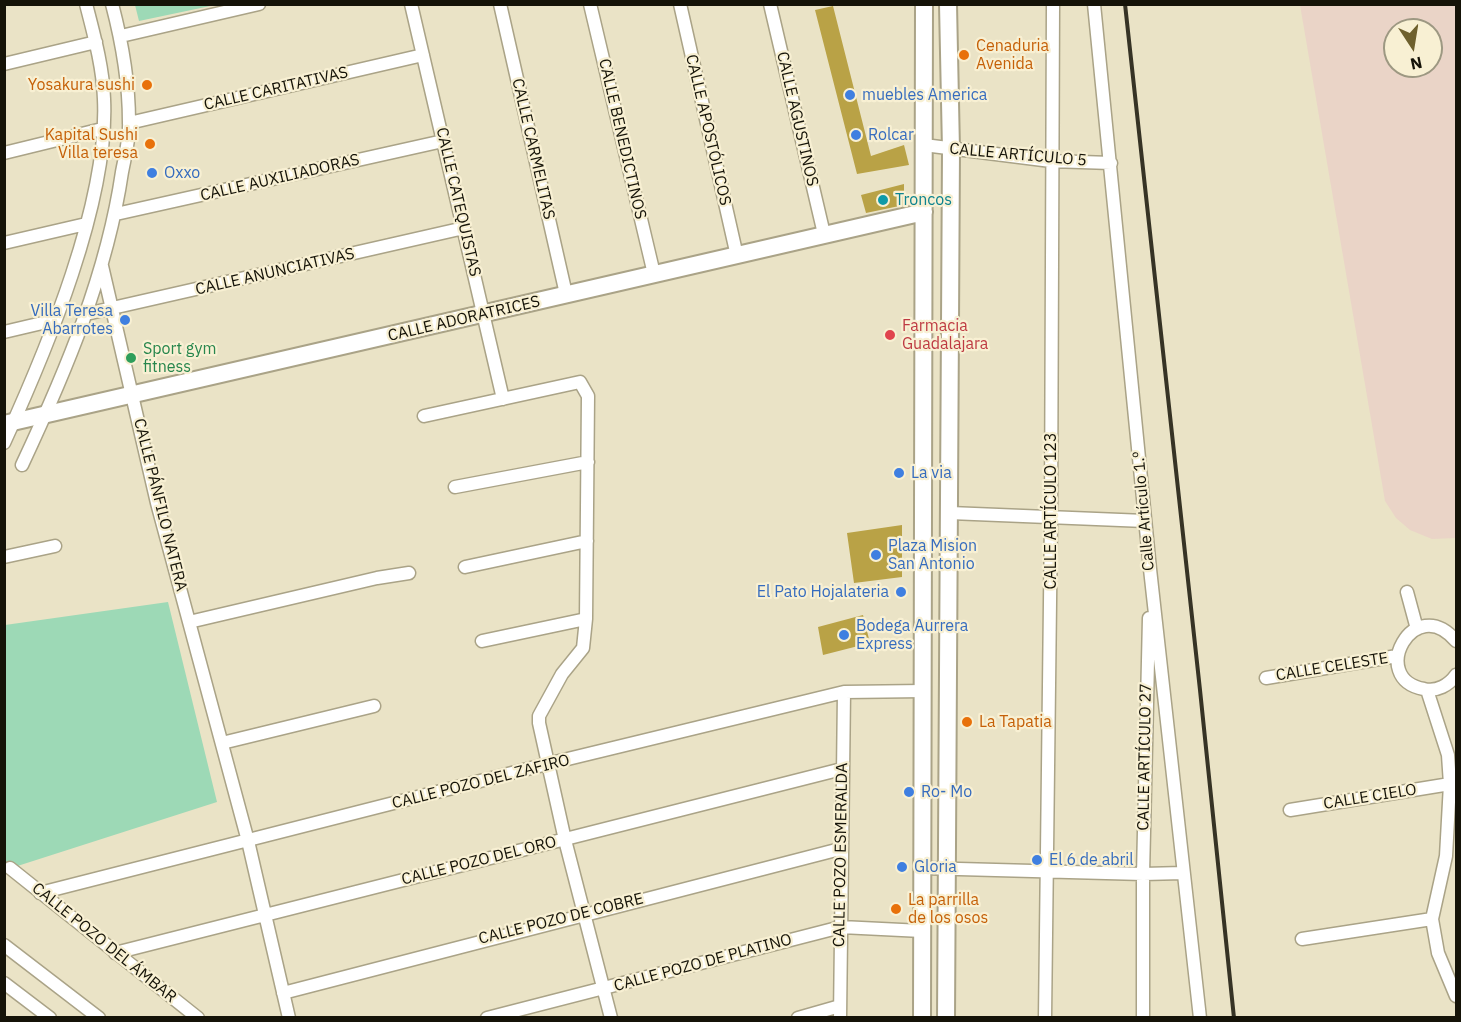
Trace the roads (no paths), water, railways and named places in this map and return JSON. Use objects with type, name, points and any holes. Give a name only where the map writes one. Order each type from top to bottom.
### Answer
[{"type":"main road","points":[[922,1017],[924,4]]},
{"type":"main road","points":[[946,1017],[951,150],[948,4]]},
{"type":"main road","name":"CALLE ADORATRICES","points":[[9,423],[924,212]]},
{"type":"street","points":[[4,443],[9,423],[55,320],[86,224],[96,184],[104,99],[96,42],[86,4]]},
{"type":"street","points":[[22,465],[45,416],[86,314],[102,267],[116,214],[129,123],[121,36],[112,4]]},
{"type":"street","points":[[121,36],[259,4]]},
{"type":"street","name":"CALLE CATEQUISTAS","points":[[411,4],[485,315],[502,399]]},
{"type":"street","name":"CALLE CARMELITAS","points":[[500,4],[566,294]]},
{"type":"street","name":"CALLE BENEDICTINOS","points":[[590,4],[654,274]]},
{"type":"street","name":"CALLE APOSTÓLICOS","points":[[680,4],[736,256]]},
{"type":"street","name":"CALLE AGUSTINOS","points":[[770,4],[824,234]]},
{"type":"street","name":"CALLE ARTÍCULO 123","points":[[1045,1017],[1051,519],[1053,4]]},
{"type":"street","name":"Calle Artículo 1.º","points":[[1094,4],[1150,569],[1200,1017]]},
{"type":"street","points":[[4,64],[96,42]]},
{"type":"street","name":"CALLE CARITATIVAS","points":[[129,123],[423,55]]},
{"type":"street","points":[[4,153],[102,129]]},
{"type":"street","name":"CALLE AUXILIADORAS","points":[[116,214],[443,141]]},
{"type":"street","name":"CALLE ARTÍCULO 5","points":[[924,145],[1051,161],[1111,163]]},
{"type":"street","points":[[4,243],[86,224]]},
{"type":"street","name":"CALLE ANUNCIATIVAS","points":[[86,314],[464,228]]},
{"type":"street","name":"CALLE PÁNFILO NATERA","points":[[102,267],[114,309],[157,503],[248,841]]},
{"type":"street","points":[[4,332],[55,320]]},
{"type":"street","points":[[424,416],[580,382],[588,396],[586,619],[583,648],[562,674],[540,716],[541,736],[547,764],[611,1017]]},
{"type":"street","points":[[455,487],[588,462]]},
{"type":"street","points":[[950,513],[1051,519],[1145,521]]},
{"type":"street","points":[[465,567],[587,541]]},
{"type":"street","points":[[4,557],[55,546]]},
{"type":"street","name":"CALLE ARTÍCULO 27","points":[[1143,1017],[1143,874],[1150,569]]},
{"type":"street","points":[[189,622],[377,578],[409,573]]},
{"type":"street","points":[[1407,592],[1417,629]]},
{"type":"street","points":[[482,641],[586,619]]},
{"type":"street","points":[[1456,641],[1440,628],[1428,626],[1417,629],[1400,645],[1397,656],[1402,675],[1409,683],[1428,690],[1448,684],[1456,677]]},
{"type":"street","name":"CALLE CELESTE","points":[[1266,678],[1397,656]]},
{"type":"street","points":[[1428,690],[1448,755],[1450,784],[1451,857],[1432,919],[1438,953],[1456,996]]},
{"type":"street","name":"CALLE POZO DEL ZAFIRO","points":[[40,893],[547,764],[844,692],[924,691]]},
{"type":"street","name":"CALLE POZO ESMERALDA","points":[[840,1012],[840,849],[844,692]]},
{"type":"street","points":[[222,742],[374,706]]},
{"type":"street","name":"CALLE POZO DEL ORO","points":[[115,953],[842,769]]},
{"type":"street","name":"CALLE CIELO","points":[[1290,810],[1450,784]]},
{"type":"street","points":[[248,841],[289,1017]]},
{"type":"street","name":"CALLE POZO DE COBRE","points":[[282,993],[583,913],[840,849]]},
{"type":"street","name":"CALLE POZO DEL ÁMBAR","points":[[10,868],[198,1017]]},
{"type":"street","points":[[922,868],[1183,873]]},
{"type":"street","points":[[1302,939],[1432,919]]},
{"type":"street","name":"CALLE POZO DE PLATINO","points":[[487,1017],[527,1013],[604,989],[841,927],[922,931]]},
{"type":"street","points":[[4,945],[99,1017]]},
{"type":"street","points":[[4,983],[50,1017]]},
{"type":"street","points":[[798,1017],[840,1012]]},
{"type":"railway","points":[[1125,4],[1234,1018]]},
{"type":"place","name":"Cenaduria Avenida","points":[[964,55]]},
{"type":"place","name":"Yosakura sushi","points":[[147,85]]},
{"type":"place","name":"muebles America","points":[[850,95]]},
{"type":"place","name":"Rolcar","points":[[856,135]]},
{"type":"place","name":"Kapital Sushi Villa teresa","points":[[150,144]]},
{"type":"place","name":"Oxxo","points":[[152,173]]},
{"type":"place","name":"Troncos","points":[[883,200]]},
{"type":"place","name":"Villa Teresa Abarrotes","points":[[125,320]]},
{"type":"place","name":"Farmacia Guadalajara","points":[[890,335]]},
{"type":"place","name":"Sport gym fitness","points":[[131,358]]},
{"type":"place","name":"La via","points":[[899,473]]},
{"type":"place","name":"Plaza Mision San Antonio","points":[[876,555]]},
{"type":"place","name":"El Pato Hojalateria","points":[[901,592]]},
{"type":"place","name":"Bodega Aurrera Express","points":[[844,635]]},
{"type":"place","name":"La Tapatia","points":[[967,722]]},
{"type":"place","name":"Ro- Mo","points":[[909,792]]},
{"type":"place","name":"El 6 de abril","points":[[1037,860]]},
{"type":"place","name":"Gloria","points":[[902,867]]},
{"type":"place","name":"La parrilla de los osos","points":[[896,909]]}]
